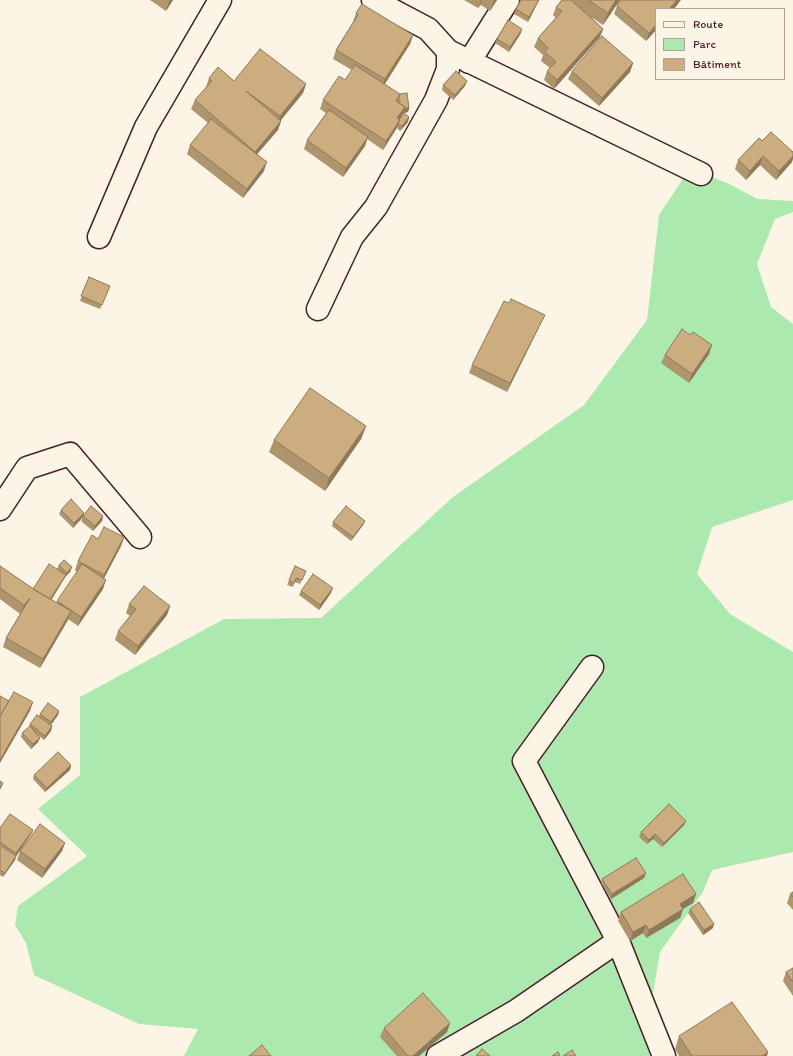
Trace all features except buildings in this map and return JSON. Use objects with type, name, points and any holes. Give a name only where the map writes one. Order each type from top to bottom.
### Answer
[{"type":"street","points":[[99,237],[146,127],[220,0]]},
{"type":"street","points":[[373,0],[428,29],[448,51],[701,174]]},
{"type":"street","points":[[469,62],[508,0]]},
{"type":"street","points":[[318,309],[352,237],[376,207],[436,100],[448,69],[448,51]]},
{"type":"street","points":[[0,509],[27,468],[70,454],[140,537]]},
{"type":"street","points":[[592,667],[524,761],[618,941],[664,1056]]},
{"type":"street","points":[[438,1056],[516,1011],[618,941]]},
{"type":"green space","points":[[690,168],[727,183],[758,199],[793,201],[793,212],[775,219],[757,264],[771,307],[793,324],[793,500],[712,527],[697,574],[730,614],[793,652],[793,852],[712,870],[703,892],[660,952],[652,1000],[670,1056],[184,1056],[198,1029],[139,1024],[34,975],[26,943],[15,925],[18,906],[87,856],[38,809],[80,775],[80,697],[224,619],[321,618],[453,497],[584,405],[647,320],[659,215]]}]
